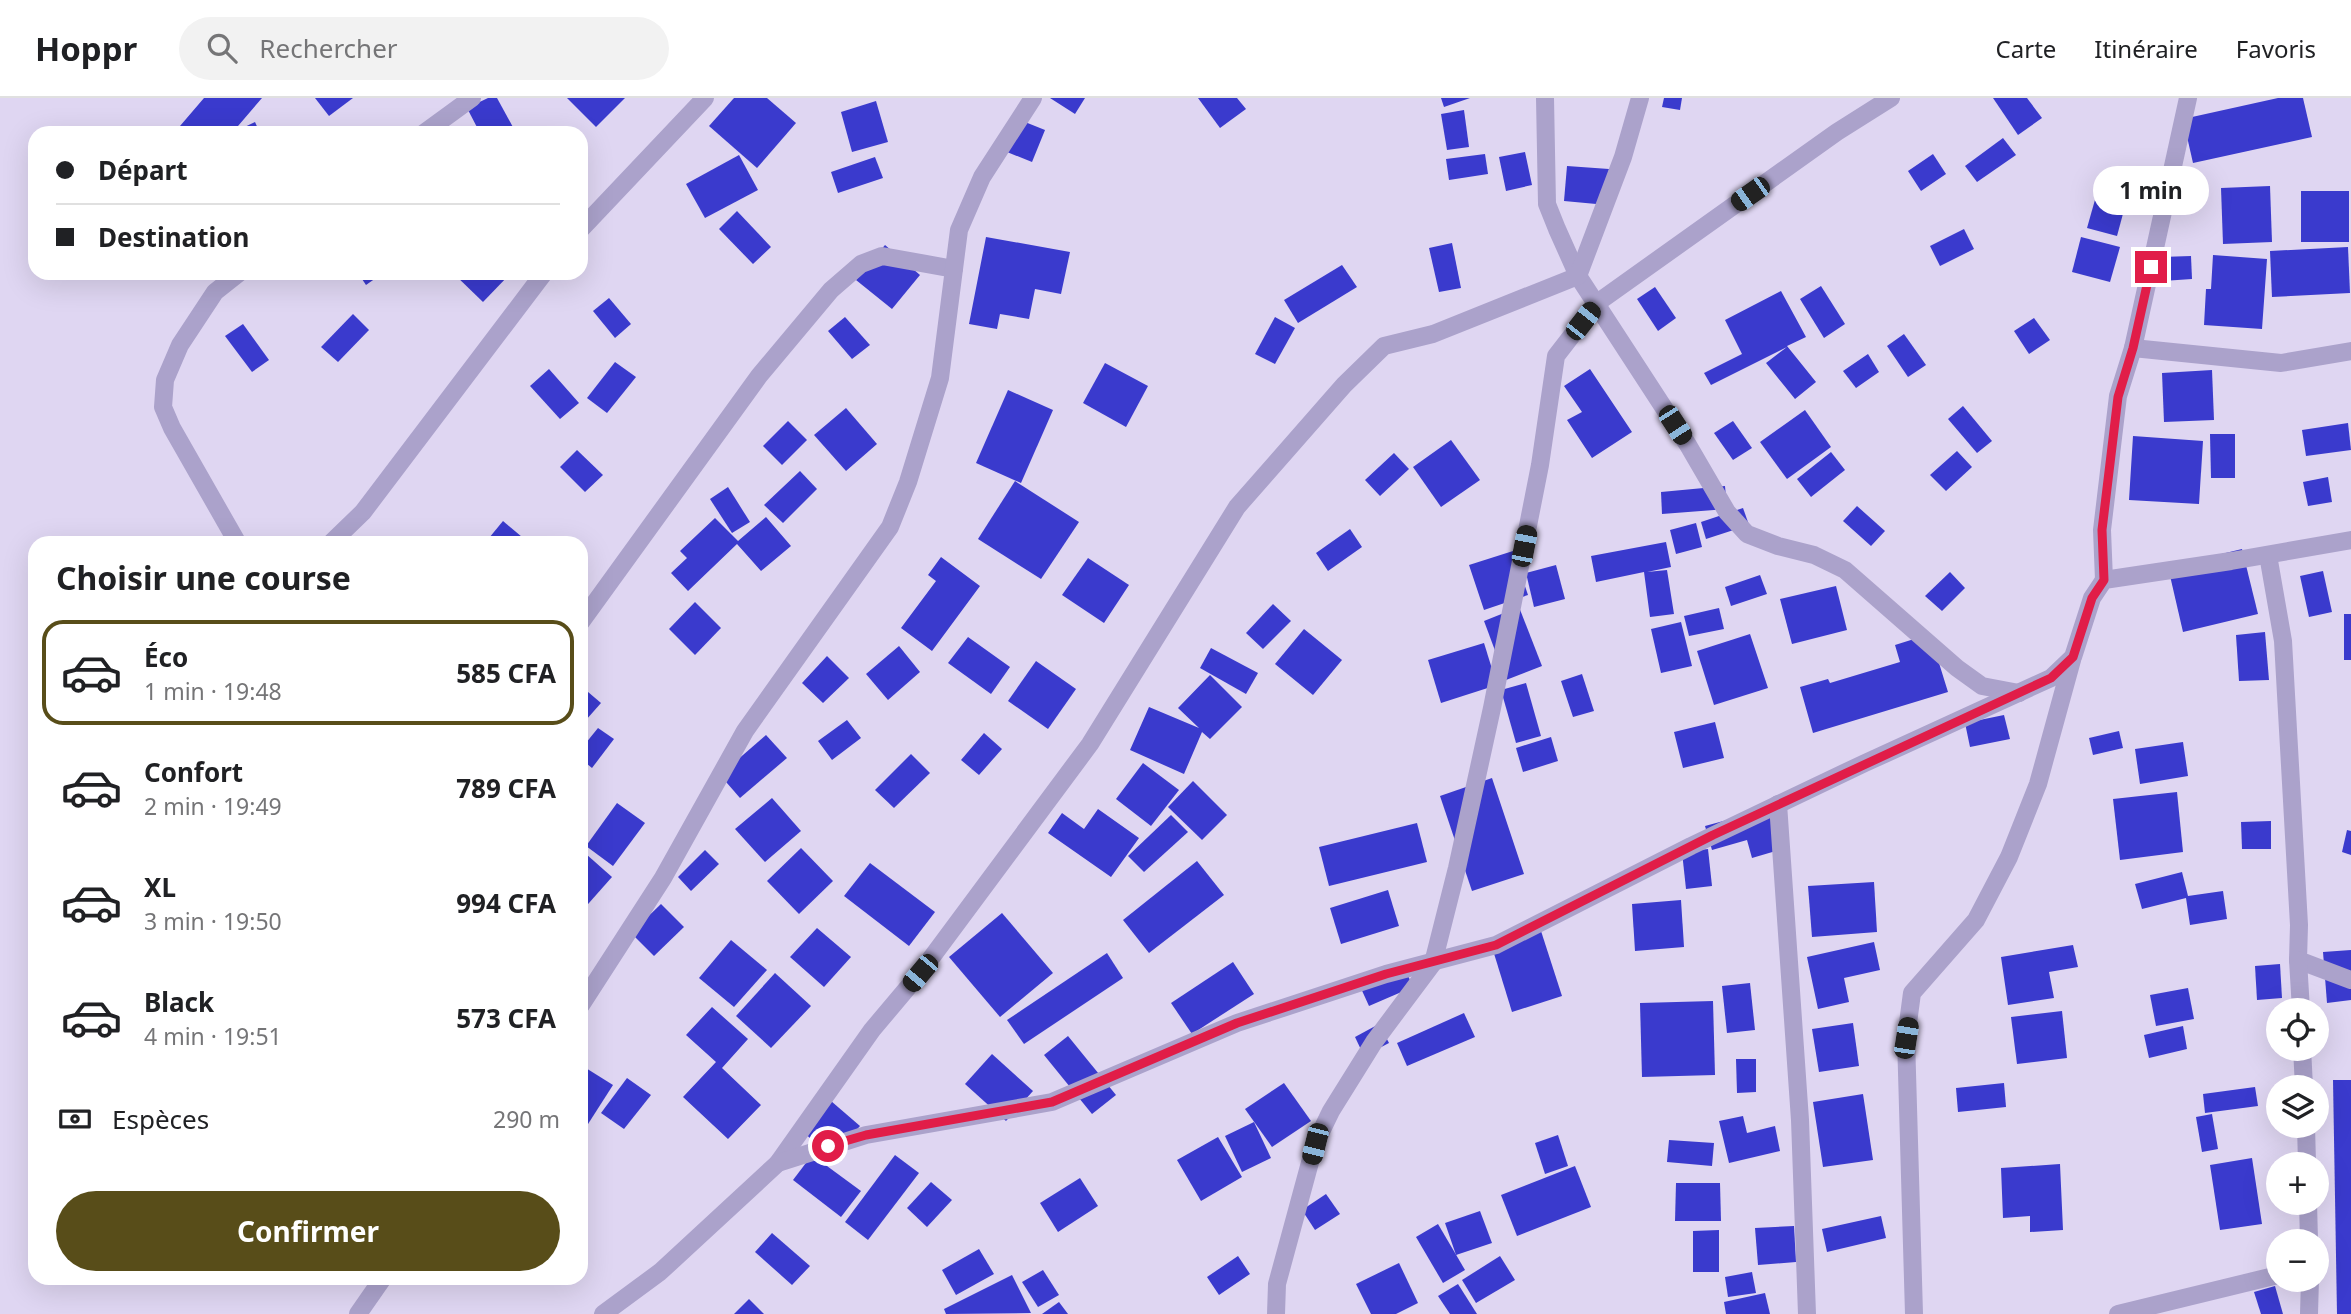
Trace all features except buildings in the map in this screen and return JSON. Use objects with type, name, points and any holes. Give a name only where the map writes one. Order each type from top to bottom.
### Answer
[{"type":"street","points":[[433,126],[471,98]]},
{"type":"street","points":[[588,222],[705,98]]},
{"type":"street","points":[[588,995],[663,878],[745,731],[890,527],[908,482],[940,378],[959,230],[982,177],[1033,98]]},
{"type":"street","points":[[1545,98],[1547,204],[1578,276],[1688,445],[1727,512],[1747,534],[1778,546],[1814,555],[1845,570],[1982,686],[2019,693]]},
{"type":"street","points":[[603,1314],[660,1272],[778,1163],[872,1030],[920,973],[1090,744],[1237,507],[1344,385],[1384,346],[1433,334],[1578,276],[1623,157],[1640,98]]},
{"type":"street","points":[[1276,1314],[1276,1284],[1315,1144],[1331,1111],[1374,1042],[1433,963],[1492,708],[1540,465],[1556,356],[1597,303],[1837,132],[1891,98]]},
{"type":"street","points":[[1914,1314],[1906,1038],[1913,993],[1976,920],[2009,857],[2038,784],[2088,609],[2104,580],[2102,530],[2118,397],[2133,348],[2188,98]]},
{"type":"street","points":[[588,612],[759,376],[831,290],[861,264],[882,256],[954,269]]},
{"type":"street","points":[[230,280],[215,292],[180,345],[165,380],[163,407],[172,428],[234,536]]},
{"type":"street","points":[[338,536],[363,512],[539,280]]},
{"type":"street","points":[[2133,348],[2281,363],[2351,351]]},
{"type":"street","points":[[2104,580],[2351,540]]},
{"type":"street","points":[[2268,555],[2284,641],[2300,998]]},
{"type":"street","points":[[778,1163],[866,1135],[1052,1102],[1237,1023],[1386,974],[1496,945],[1777,804],[2051,678],[2073,657]]},
{"type":"street","points":[[1777,804],[1800,1120],[1807,1314]]},
{"type":"street","points":[[2298,960],[2351,980]]},
{"type":"street","points":[[2118,1314],[2266,1278]]},
{"type":"street","points":[[358,1314],[378,1285]]},
{"type":"street","points":[[2309,1314],[2310,1292]]},
{"type":"route","points":[[828,1146],[866,1135],[1052,1102],[1237,1023],[1386,974],[1496,945],[1713,835],[2051,678],[2073,657],[2083,620],[2092,598],[2104,580],[2102,530],[2118,397],[2133,348],[2151,267]]}]
